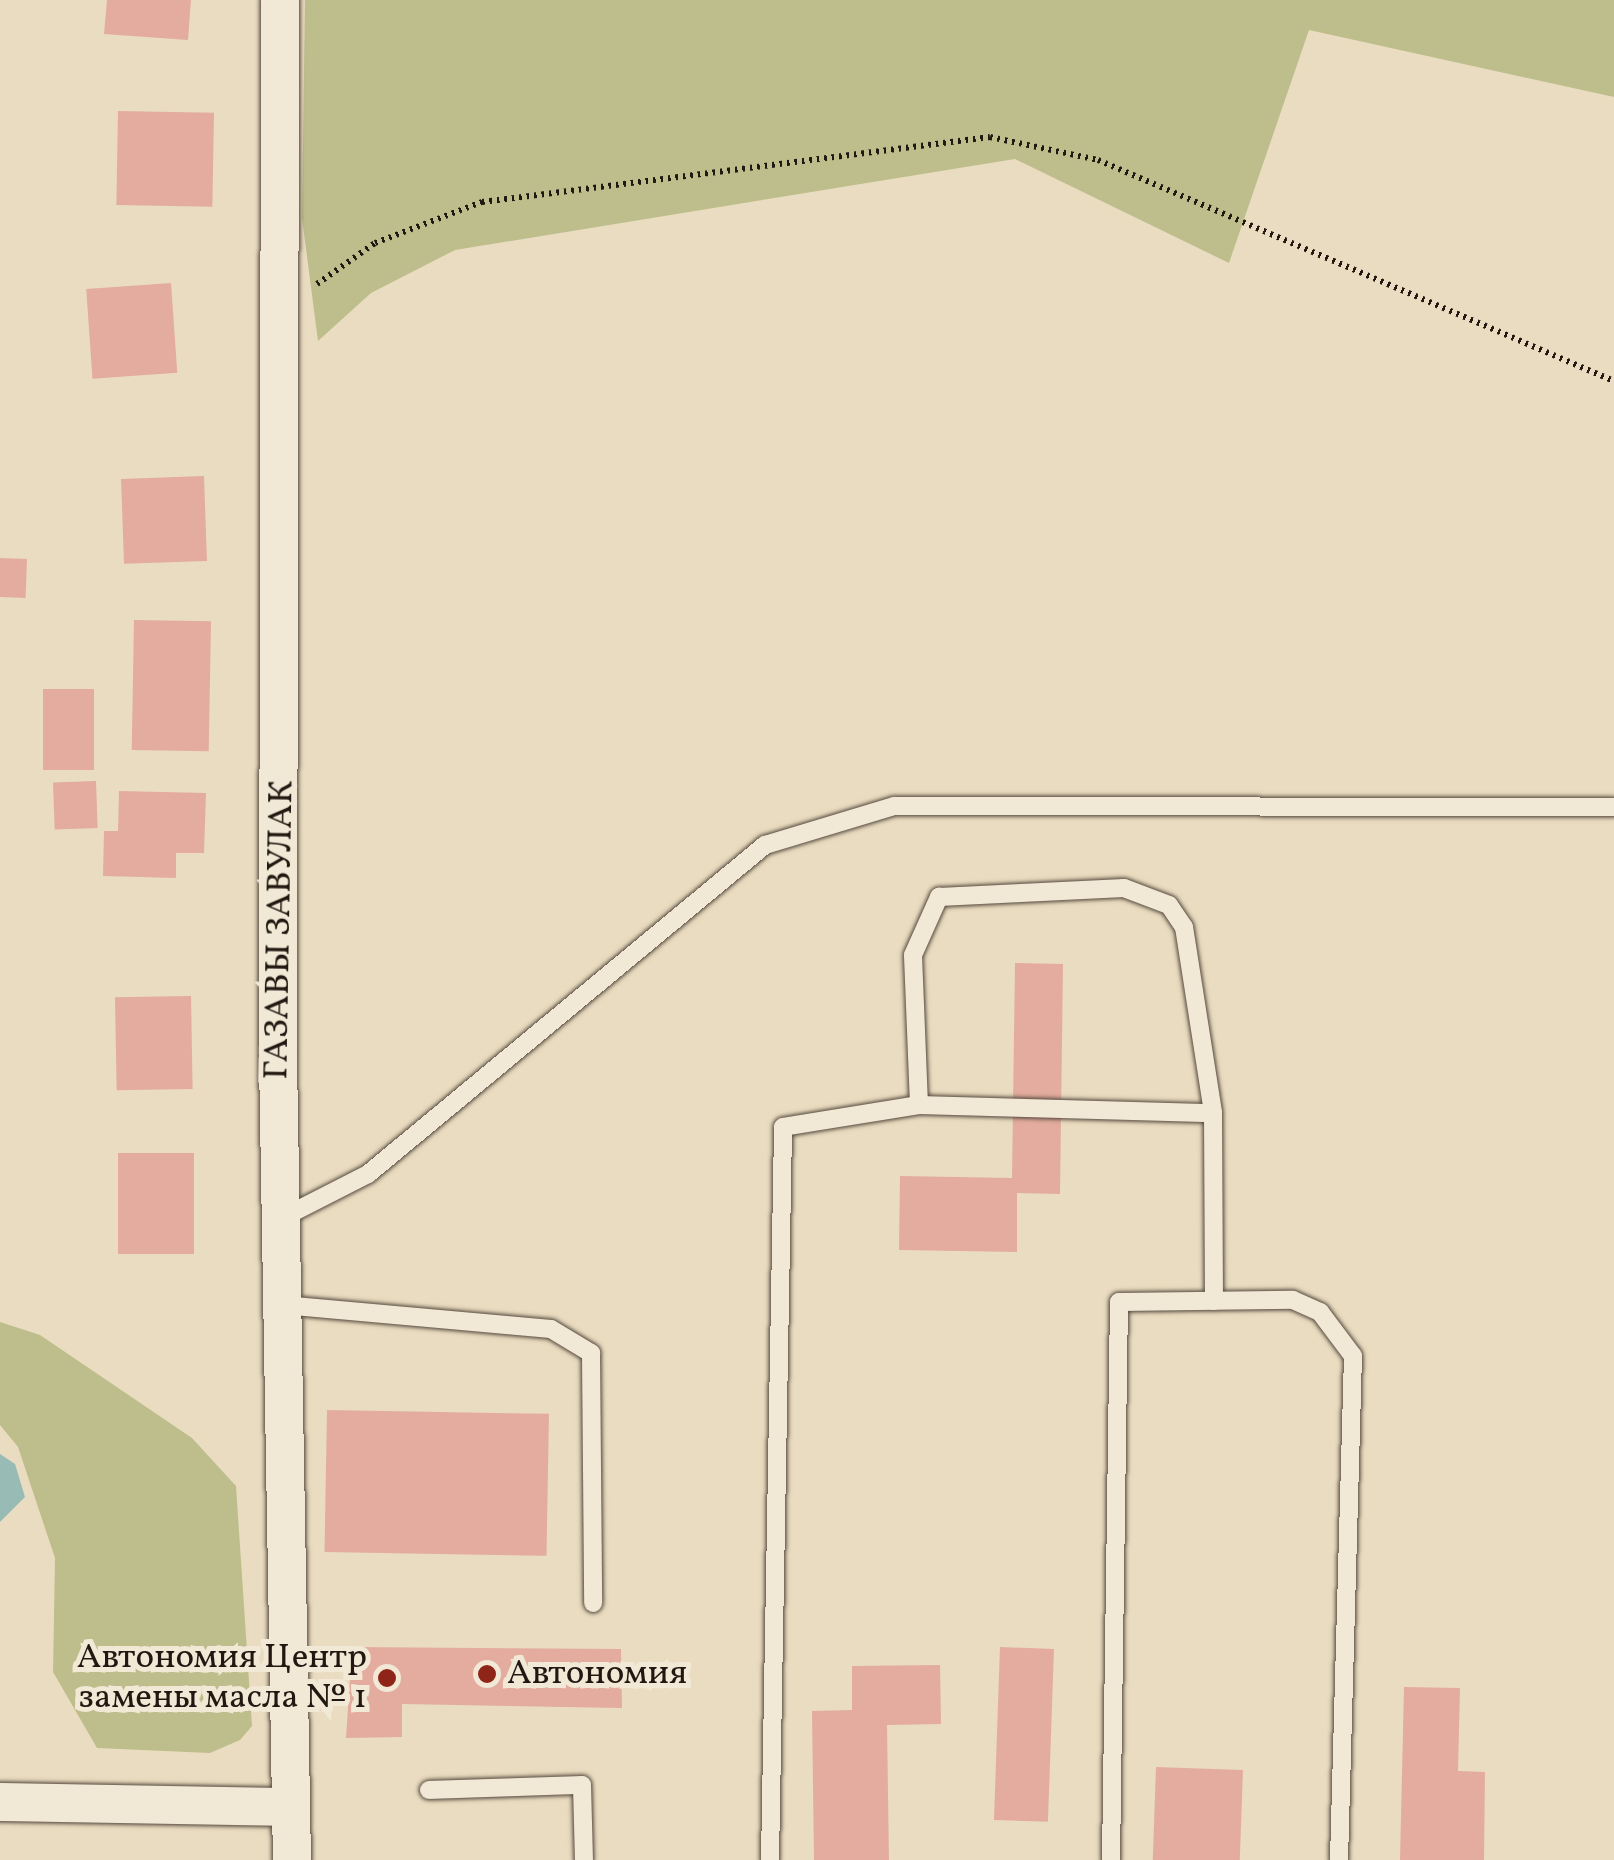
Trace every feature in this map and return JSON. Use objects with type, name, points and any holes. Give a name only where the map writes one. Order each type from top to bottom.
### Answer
[{"type":"street","name":"ГАЗАВЫ ЗАВУЛАК","points":[[280,0],[282,1218],[292,1860]]},
{"type":"street","points":[[0,1802],[290,1807]]},
{"type":"lane","points":[[282,1218],[368,1174],[765,845],[894,806],[1614,807]]},
{"type":"lane","points":[[919,1105],[913,955],[939,897],[1124,888],[1159,899],[1184,927],[1213,1114],[1214,1301]]},
{"type":"lane","points":[[770,1860],[783,1127],[919,1105],[1213,1114]]},
{"type":"lane","points":[[1112,1860],[1118,1302],[1293,1300],[1320,1312],[1352,1356],[1339,1860]]},
{"type":"lane","points":[[284,1305],[551,1329],[591,1353],[593,1603]]},
{"type":"lane","points":[[429,1790],[582,1785],[584,1860]]},
{"type":"path","points":[[279,310],[375,243],[482,202],[990,137],[1098,160],[1614,381]]},
{"type":"green space","points":[[305,0],[1614,0],[1614,97],[1309,30],[1229,263],[1015,159],[455,250],[371,293],[318,341],[302,218]]},
{"type":"green space","points":[[0,1322],[40,1335],[192,1438],[236,1486],[252,1726],[240,1740],[210,1753],[97,1748],[53,1672],[55,1558],[18,1447],[0,1425]]},
{"type":"water","points":[[0,1454],[15,1464],[25,1497],[0,1522]]},
{"type":"building","points":[[107,0],[191,0],[188,40],[104,34]]},
{"type":"building","points":[[118,111],[214,113],[212,207],[116,205]]},
{"type":"building","points":[[171,283],[177,373],[92,379],[86,289]]},
{"type":"building","points":[[204,476],[207,561],[124,564],[121,479]]},
{"type":"building","points":[[0,558],[27,559],[26,598],[0,597]]},
{"type":"building","points":[[134,620],[211,621],[209,751],[132,750]]},
{"type":"building","points":[[43,689],[94,689],[94,770],[43,770]]},
{"type":"building","points":[[96,781],[98,828],[55,829],[53,783]]},
{"type":"building","points":[[119,791],[206,793],[204,853],[176,853],[176,878],[103,876],[104,831],[118,831]]},
{"type":"building","points":[[1015,963],[1063,964],[1060,1194],[1017,1193],[1017,1252],[899,1250],[900,1176],[1012,1178]]},
{"type":"building","points":[[191,996],[193,1089],[117,1090],[115,997]]},
{"type":"building","points":[[118,1153],[194,1153],[194,1254],[118,1254]]},
{"type":"building","points":[[327,1410],[549,1414],[546,1556],[325,1552]]},
{"type":"building","name":"Автономия","points":[[352,1647],[621,1649],[622,1708],[402,1704],[402,1737],[346,1738]]},
{"type":"building","points":[[1000,1647],[1054,1649],[1048,1822],[994,1820]]},
{"type":"building","points":[[940,1665],[941,1724],[887,1725],[889,1860],[814,1860],[812,1711],[852,1710],[852,1666]]},
{"type":"building","points":[[1404,1687],[1460,1688],[1458,1771],[1485,1772],[1484,1860],[1400,1860]]},
{"type":"building","points":[[1156,1767],[1243,1770],[1240,1860],[1153,1860]]},
{"type":"place","name":"Автономия","points":[[487,1674]]},
{"type":"place","name":"Автономия Центр замены масла № 1","points":[[387,1678]]}]
